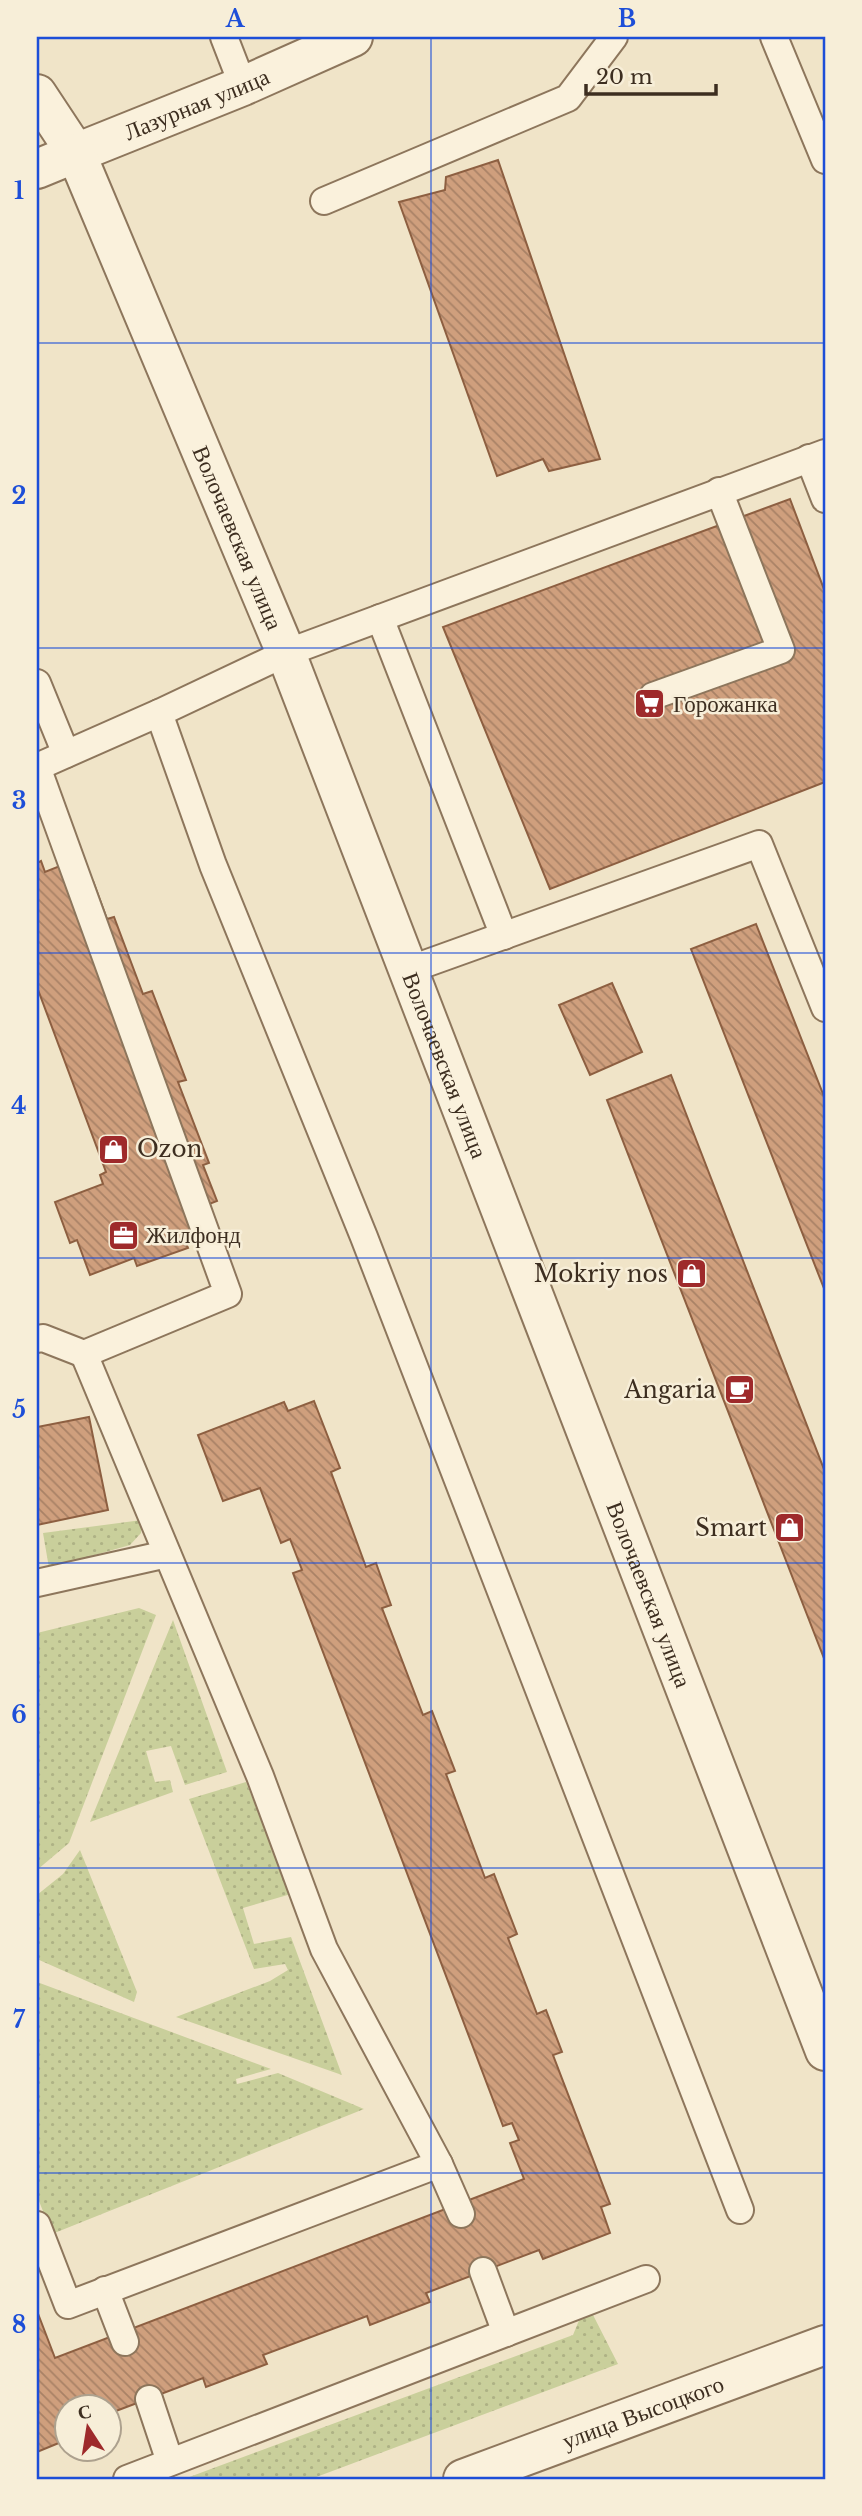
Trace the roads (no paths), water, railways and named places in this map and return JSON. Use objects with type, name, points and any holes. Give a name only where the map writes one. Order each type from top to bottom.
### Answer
[{"type":"street","name":"Лазурная улица","points":[[37,169],[243,86],[354,37]]},
{"type":"street","name":"Волочаевская улица","points":[[37,94],[76,153],[285,653],[825,2051]]},
{"type":"street","name":"улица Высоцкого","points":[[478,2477],[825,2345]]},
{"type":"lane","points":[[224,37],[243,86]]},
{"type":"lane","points":[[324,201],[568,98],[614,37]]},
{"type":"lane","points":[[774,37],[825,160]]},
{"type":"lane","points":[[37,1339],[43,1338],[84,1354],[228,1294],[37,767],[285,653],[817,455],[825,499]]},
{"type":"lane","points":[[653,696],[781,650],[719,491]]},
{"type":"lane","points":[[380,618],[504,936]]},
{"type":"lane","points":[[37,683],[66,754]]},
{"type":"lane","points":[[159,713],[213,865],[364,1237],[740,2210]]},
{"type":"lane","points":[[408,970],[759,844],[825,1009]]},
{"type":"lane","points":[[84,1354],[260,1776],[324,1949],[439,2164],[461,2214]]},
{"type":"lane","points":[[37,1583],[167,1554]]},
{"type":"lane","points":[[37,2225],[68,2305],[439,2164]]},
{"type":"lane","points":[[483,2271],[506,2333]]},
{"type":"lane","points":[[127,2479],[646,2279]]},
{"type":"lane","points":[[105,2290],[125,2342]]},
{"type":"lane","points":[[149,2399],[170,2462]]},
{"type":"place","name":"Горожанка","points":[[650,704]]},
{"type":"place","name":"Ozon","points":[[114,1149]]},
{"type":"place","name":"Жилфонд","points":[[123,1235]]},
{"type":"place","name":"Mokriy nos","points":[[691,1274]]},
{"type":"place","name":"Angaria","points":[[739,1390]]},
{"type":"place","name":"Smart","points":[[790,1528]]}]
